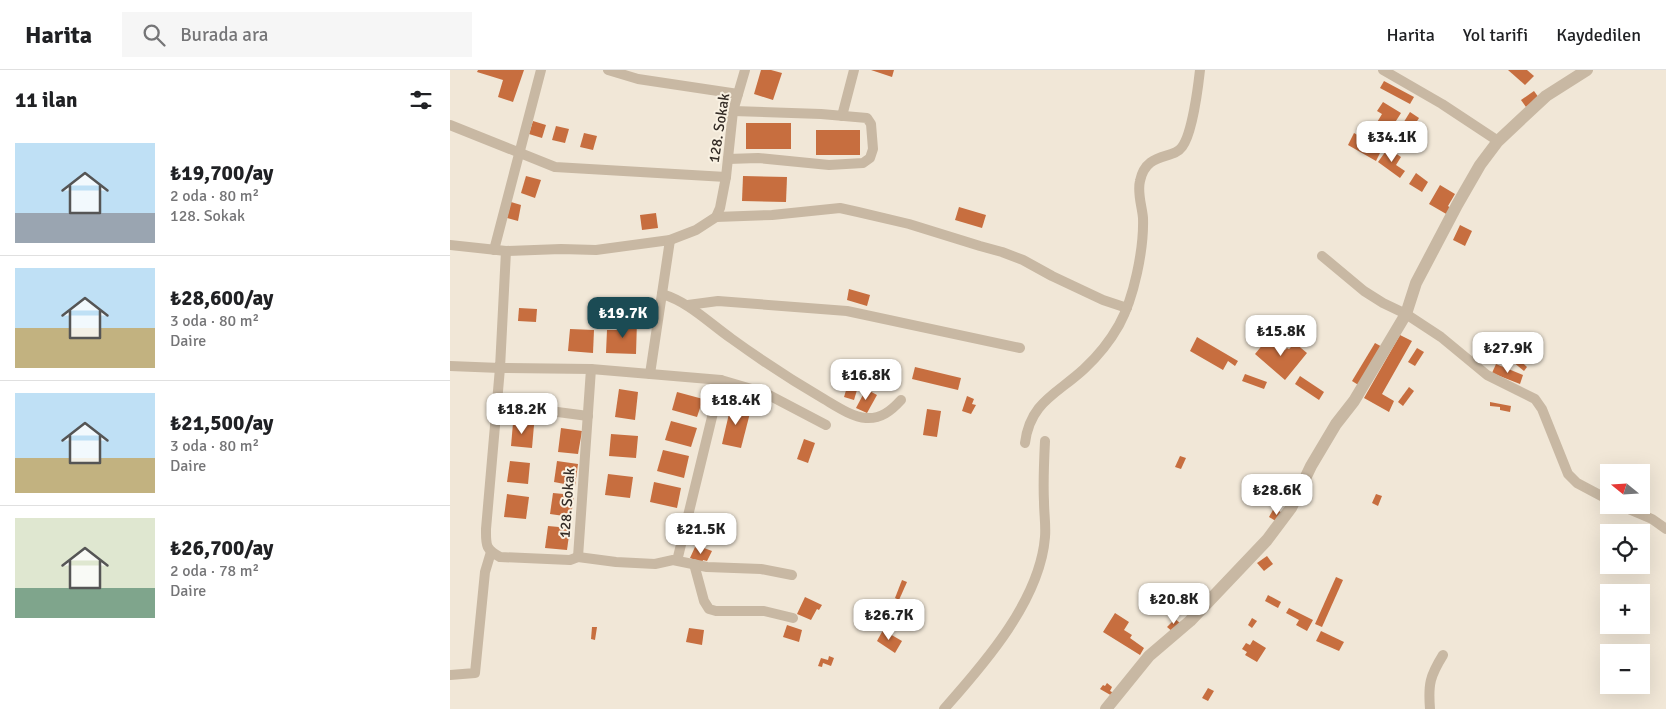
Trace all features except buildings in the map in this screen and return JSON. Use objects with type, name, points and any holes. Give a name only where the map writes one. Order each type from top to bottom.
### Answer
[{"type":"street","points":[[494,250],[541,70]]},
{"type":"street","points":[[608,70],[633,73],[738,94]]},
{"type":"street","name":"128. Sokak","points":[[716,217],[720,208],[726,177],[733,111],[745,70]]},
{"type":"street","points":[[842,116],[854,70]]},
{"type":"street","points":[[1025,443],[1030,421],[1037,409],[1084,370],[1099,354],[1112,337],[1127,308],[1141,254],[1143,236],[1140,181],[1143,172],[1153,161],[1180,150],[1183,146],[1187,138],[1200,70]]},
{"type":"street","points":[[1383,70],[1442,104],[1498,141]]},
{"type":"street","points":[[1106,709],[1149,656],[1190,621],[1266,540],[1291,508],[1316,458],[1406,314],[1416,283],[1457,205],[1480,165],[1498,141],[1546,96],[1587,70]]},
{"type":"street","points":[[728,159],[758,158],[829,165],[863,163],[870,158],[873,150],[871,124],[867,118],[733,111]]},
{"type":"street","points":[[450,125],[554,167],[726,177]]},
{"type":"street","points":[[450,244],[506,251],[596,250],[670,240],[696,230],[716,217],[772,215],[840,208],[909,224],[1002,252],[1023,260],[1103,300],[1127,308]]},
{"type":"street","points":[[650,374],[670,240]]},
{"type":"street","points":[[450,675],[475,673],[484,572],[491,552],[486,546],[486,529],[500,368],[506,251]]},
{"type":"street","points":[[1322,256],[1383,303],[1406,314],[1441,337],[1487,376],[1535,399],[1542,409],[1568,474],[1577,483],[1600,495]]},
{"type":"street","points":[[662,294],[676,298],[731,339],[815,394],[857,416],[865,418],[882,416],[894,408],[901,400]]},
{"type":"street","points":[[688,306],[718,300],[847,311],[1020,348]]},
{"type":"street","points":[[450,366],[591,369],[721,380],[765,393],[826,425]]},
{"type":"street","name":"128. Sokak","points":[[491,552],[500,557],[570,560],[578,557],[591,369]]},
{"type":"street","points":[[677,561],[721,380]]},
{"type":"street","points":[[497,404],[588,416]]},
{"type":"street","points":[[944,709],[983,665],[1007,630],[1030,590],[1040,566],[1046,536],[1043,466],[1045,441]]},
{"type":"street","points":[[1640,514],[1652,519],[1666,529]]},
{"type":"street","points":[[578,557],[616,562],[655,564],[673,560],[707,567],[761,569],[792,575]]},
{"type":"street","points":[[694,564],[708,609],[716,611],[764,611],[793,618]]},
{"type":"street","points":[[1430,709],[1428,690],[1433,672],[1443,655]]}]
